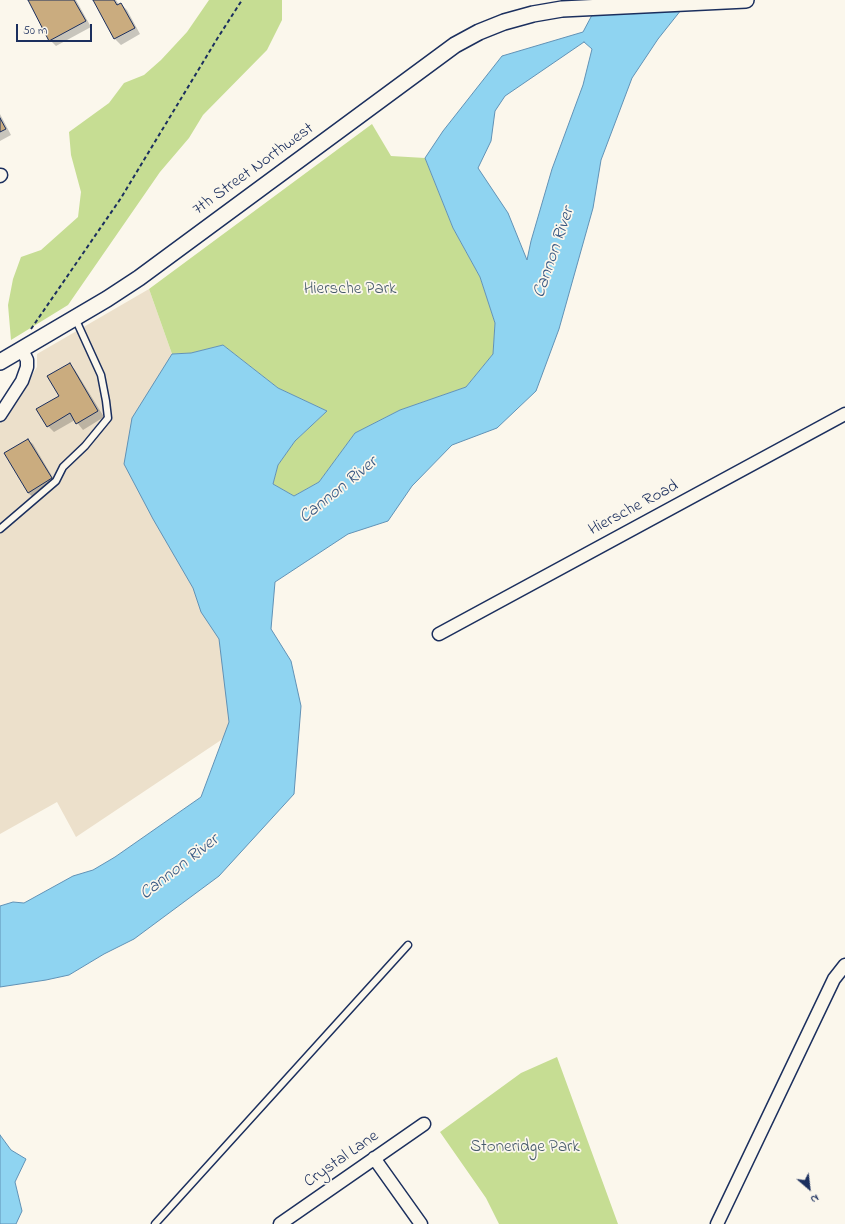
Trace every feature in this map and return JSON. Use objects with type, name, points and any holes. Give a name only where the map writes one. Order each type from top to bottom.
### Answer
[{"type":"street","name":"7th Street Northwest","points":[[0,362],[140,278],[455,45],[479,32],[504,22],[532,7],[562,9],[746,0]]},
{"type":"street","points":[[0,415],[22,380],[27,367],[27,360],[22,350]]},
{"type":"street","name":"Hiersche Road","points":[[439,634],[845,414]]},
{"type":"street","points":[[717,1224],[834,980],[845,965]]},
{"type":"street","name":"Crystal Lane","points":[[280,1224],[424,1124]]},
{"type":"street","points":[[374,1158],[421,1224]]},
{"type":"lane","points":[[0,529],[56,481],[63,467],[85,446],[108,418],[101,375],[75,318]]},
{"type":"lane","points":[[155,1224],[408,945]]},
{"type":"path","points":[[31,329],[121,198],[242,0]]},
{"type":"shaded area","points":[[149,289],[172,354],[142,443],[254,718],[76,837],[57,802],[0,834],[0,424],[37,367],[37,354]]},
{"type":"green space","points":[[209,0],[282,0],[282,20],[267,50],[203,115],[189,138],[160,172],[68,305],[11,340],[8,305],[13,279],[21,257],[41,250],[78,217],[81,192],[71,155],[69,132],[109,103],[124,83],[144,75],[161,60],[187,32]]},
{"type":"green space","name":"Hiersche Park","points":[[372,124],[391,156],[425,158],[453,228],[480,277],[495,323],[493,354],[466,387],[400,410],[355,433],[319,482],[294,496],[273,484],[278,465],[295,441],[327,411],[278,388],[223,345],[191,353],[172,354],[149,289]]},
{"type":"green space","name":"Stoneridge Park","points":[[557,1057],[618,1224],[499,1224],[486,1198],[440,1132],[521,1073]]},
{"type":"water","name":"Cannon River","points":[[600,0],[689,0],[658,39],[632,78],[601,160],[593,208],[559,329],[536,391],[497,428],[452,445],[412,486],[388,521],[348,534],[275,582],[271,629],[291,661],[301,706],[294,794],[219,876],[134,939],[104,954],[69,975],[0,987],[0,906],[13,902],[24,903],[73,876],[93,870],[115,857],[201,797],[229,722],[219,639],[201,612],[193,588],[153,519],[124,464],[132,418],[172,354],[191,353],[223,345],[278,388],[327,411],[295,441],[278,465],[273,484],[294,496],[319,482],[355,433],[400,410],[466,387],[493,354],[495,323],[480,277],[453,228],[425,158],[443,131],[502,56],[583,32]],"holes":[[[584,42],[592,49],[583,85],[552,169],[527,260],[508,213],[478,168],[491,141],[495,111],[505,96]]]},
{"type":"water","points":[[0,1135],[11,1150],[26,1159],[15,1182],[22,1211],[16,1224],[0,1224]]},
{"type":"building","points":[[28,0],[74,0],[86,21],[49,41]]},
{"type":"building","points":[[93,0],[114,0],[117,5],[121,3],[135,28],[114,39]]},
{"type":"building","points":[[0,118],[6,129],[0,132]]},
{"type":"building","points":[[70,363],[98,411],[76,424],[70,413],[47,427],[36,409],[59,396],[47,376]]},
{"type":"building","points":[[28,439],[52,478],[28,493],[4,453]]}]
